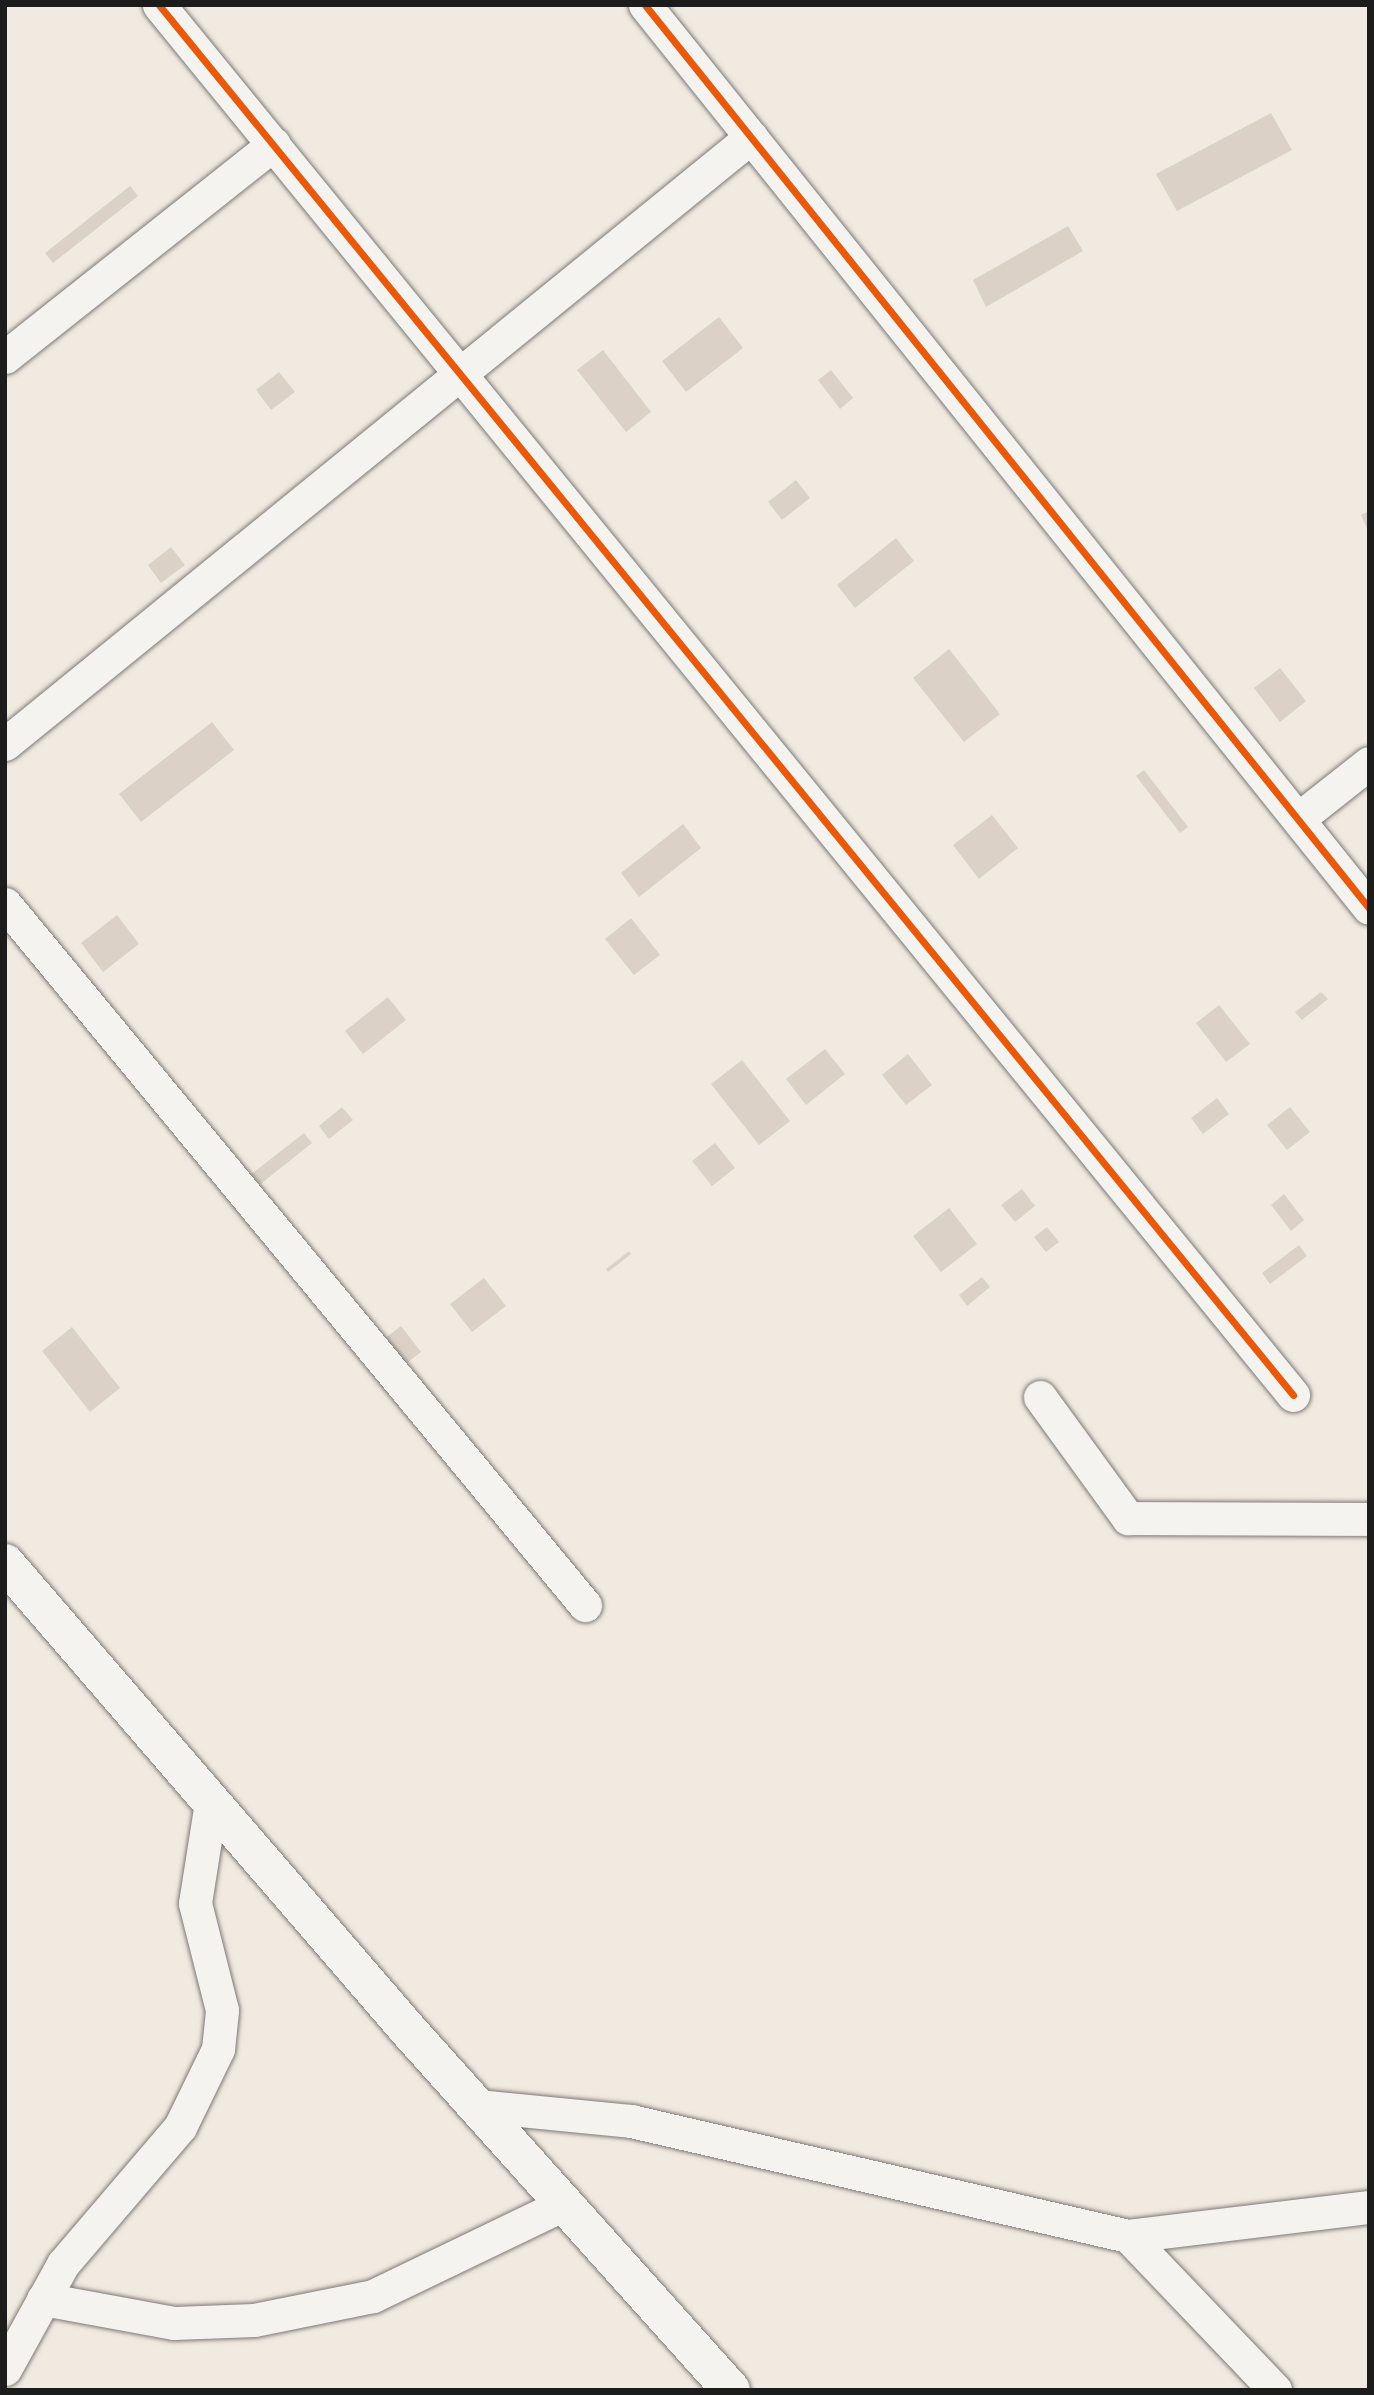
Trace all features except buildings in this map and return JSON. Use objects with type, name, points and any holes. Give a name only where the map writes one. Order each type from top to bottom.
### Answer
[{"type":"main road","points":[[5,1563],[211,1802],[731,2390]]},
{"type":"street","points":[[159,5],[1293,1395]]},
{"type":"street","points":[[645,5],[1369,908]]},
{"type":"street","points":[[5,744],[751,136]]},
{"type":"street","points":[[5,357],[274,144]]},
{"type":"street","points":[[1298,819],[1369,762]]},
{"type":"street","points":[[5,904],[585,1605]]},
{"type":"street","points":[[1040,1397],[1128,1518],[1369,1519]]},
{"type":"street","points":[[5,2369],[43,2299],[116,2197],[180,2127],[218,2049],[222,2010],[194,1903],[211,1802]]},
{"type":"street","points":[[478,2106],[631,2121],[1128,2236],[1369,2207]]},
{"type":"street","points":[[43,2299],[174,2323],[254,2320],[373,2296],[564,2204]]},
{"type":"street","points":[[1128,2236],[1275,2390]]},
{"type":"cycle path","points":[[159,5],[1293,1395]]},
{"type":"cycle path","points":[[645,5],[1369,908]]}]
